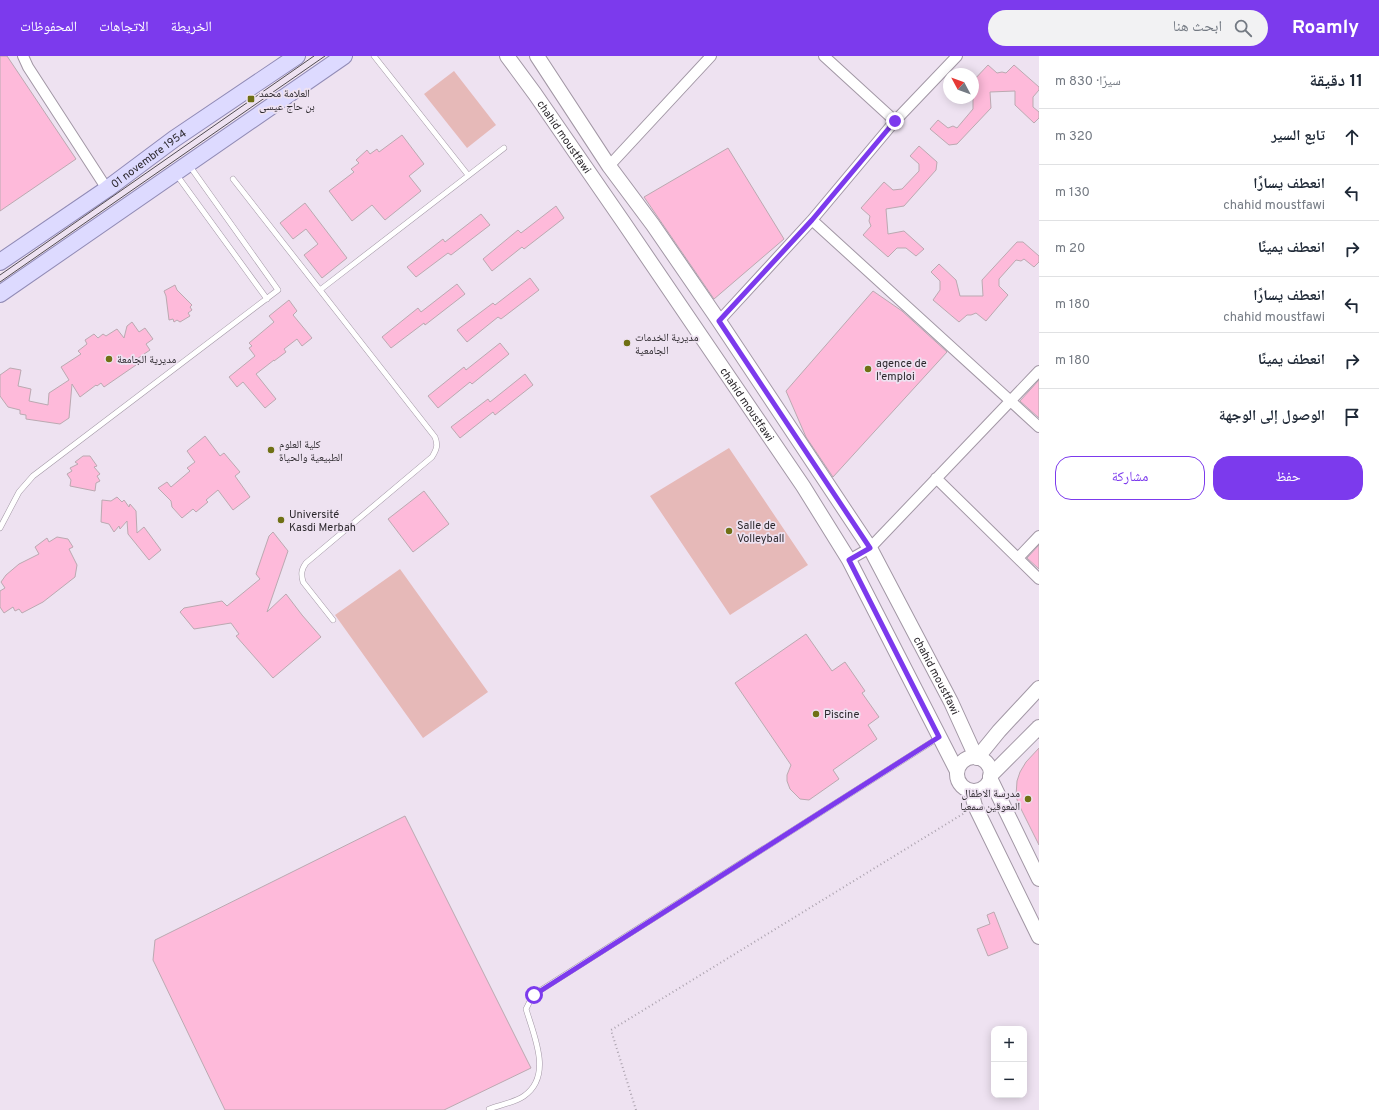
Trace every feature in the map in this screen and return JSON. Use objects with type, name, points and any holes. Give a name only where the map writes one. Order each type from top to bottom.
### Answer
[{"type":"main road","name":"01 novembre 1954","points":[[0,262],[107,189],[174,139],[297,56]]},
{"type":"main road","points":[[0,294],[344,56]]},
{"type":"main road","name":"chahid moustfawi","points":[[507,56],[544,107],[803,486],[849,560],[957,772]]},
{"type":"main road","name":"chahid moustfawi","points":[[537,56],[609,166],[653,225],[719,321],[870,548],[951,702],[976,758]]},
{"type":"main road","points":[[19,249],[34,271]]},
{"type":"main road","points":[[976,758],[1039,688]]},
{"type":"main road","points":[[990,777],[1039,727]]},
{"type":"main road","points":[[976,758],[986,762],[990,771],[990,777],[988,783],[981,789],[971,791],[966,789],[959,782],[957,772],[962,762],[966,759],[976,758]]},
{"type":"main road","points":[[990,777],[1039,879]]},
{"type":"main road","points":[[971,791],[975,806],[1039,937]]},
{"type":"street","points":[[23,56],[28,67],[107,189]]},
{"type":"street","points":[[609,166],[711,56]]},
{"type":"street","points":[[824,56],[895,121]]},
{"type":"street","points":[[719,321],[812,220],[895,121],[957,56]]},
{"type":"street","points":[[812,220],[1039,427]]},
{"type":"street","points":[[849,560],[870,548],[1039,371]]},
{"type":"street","points":[[936,478],[1039,579]]},
{"type":"street","points":[[1018,558],[1039,536]]},
{"type":"lane","points":[[374,56],[468,175]]},
{"type":"lane","points":[[320,290],[504,148]]},
{"type":"lane","points":[[0,528],[19,492],[33,476],[278,290],[195,175],[182,169]]},
{"type":"lane","points":[[182,169],[267,299]]},
{"type":"lane","points":[[233,179],[434,437],[437,444],[437,450],[432,457],[306,563],[302,569],[301,576],[303,582],[333,620]]},
{"type":"lane","points":[[488,1110],[524,1096],[535,1087],[540,1074],[539,1053],[526,1009],[534,995],[939,737]]},
{"type":"path","points":[[636,1110],[611,1030],[975,806]]},
{"type":"shaded area","points":[[454,71],[496,125],[467,148],[424,94]]},
{"type":"shaded area","name":"Salle de Volleyball","points":[[729,448],[808,565],[730,615],[650,496]]},
{"type":"shaded area","points":[[400,569],[488,692],[423,738],[335,615]]},
{"type":"building","points":[[0,56],[7,56],[76,159],[0,211]]},
{"type":"building","points":[[988,65],[997,73],[1006,73],[1014,65],[1039,87],[1039,90],[1033,97],[1033,107],[1039,112],[1039,118],[1034,123],[1015,105],[1015,91],[990,92],[991,108],[957,144],[949,145],[930,129],[938,120],[948,128],[953,126],[957,128],[973,109],[973,104],[979,104],[979,75]]},
{"type":"building","points":[[402,135],[424,164],[409,176],[421,191],[385,220],[372,205],[352,221],[329,191],[354,172],[351,169],[359,163],[356,160],[367,150],[370,154],[377,149],[379,152]]},
{"type":"building","points":[[919,146],[937,162],[936,170],[904,206],[886,209],[888,234],[904,231],[924,249],[916,256],[906,248],[897,248],[888,257],[863,235],[871,226],[869,221],[870,216],[861,208],[884,182],[893,190],[902,189],[919,171],[919,164],[910,156]]},
{"type":"building","points":[[728,148],[784,239],[714,299],[644,197]]},
{"type":"building","points":[[305,203],[347,258],[322,278],[304,255],[318,244],[306,229],[293,239],[280,223]]},
{"type":"building","points":[[556,206],[564,218],[524,249],[522,247],[492,271],[483,259],[518,230],[521,233]]},
{"type":"building","points":[[481,214],[490,225],[451,255],[448,253],[416,277],[407,267],[443,239],[445,242]]},
{"type":"building","points":[[1017,242],[1023,242],[1039,256],[1039,262],[1034,267],[1024,259],[1021,261],[1016,260],[999,279],[999,286],[1008,295],[986,321],[976,313],[967,315],[959,322],[933,300],[940,290],[940,281],[931,272],[939,264],[956,280],[960,296],[983,296],[982,280]]},
{"type":"building","points":[[530,278],[539,290],[501,319],[498,317],[467,342],[457,330],[493,303],[495,305]]},
{"type":"building","points":[[457,284],[465,294],[425,325],[424,323],[391,348],[382,337],[418,308],[421,312]]},
{"type":"building","points":[[175,285],[177,290],[192,305],[190,307],[192,310],[188,313],[190,316],[180,322],[177,320],[174,322],[173,319],[169,320],[164,291]]},
{"type":"building","name":"agence de l'emploi","points":[[873,291],[902,311],[947,352],[833,477],[806,437],[786,391]]},
{"type":"building","points":[[289,300],[297,311],[293,315],[312,338],[302,346],[297,339],[284,349],[286,352],[256,374],[276,399],[265,408],[243,382],[237,387],[229,377],[255,356],[249,348],[252,346],[249,343],[274,322],[269,316]]},
{"type":"building","name":"مديرية الجامعة","points":[[132,322],[139,332],[145,328],[153,339],[146,344],[150,350],[134,361],[136,365],[104,387],[101,383],[97,386],[96,385],[80,397],[72,384],[69,418],[60,424],[26,419],[26,415],[20,414],[20,410],[8,407],[0,396],[0,375],[10,368],[21,370],[18,386],[31,389],[29,401],[48,405],[49,393],[69,380],[61,367],[81,354],[78,351],[87,344],[85,340],[94,334],[98,338],[103,334],[106,336],[117,329],[124,338],[127,326]]},
{"type":"building","points":[[500,343],[509,354],[472,384],[470,382],[438,408],[428,396],[464,367],[466,370]]},
{"type":"building","points":[[525,374],[533,385],[495,415],[493,412],[460,438],[451,427],[488,399],[490,402]]},
{"type":"building","points":[[1039,380],[1039,418],[1020,401]]},
{"type":"building","points":[[205,436],[220,456],[224,453],[240,472],[235,476],[250,497],[233,510],[218,490],[206,500],[208,502],[196,512],[193,509],[182,518],[172,507],[171,501],[158,488],[167,482],[171,487],[190,471],[187,468],[195,462],[187,451]]},
{"type":"building","points":[[83,456],[90,456],[97,466],[94,467],[100,474],[97,476],[100,481],[96,483],[95,491],[70,486],[71,480],[67,474],[72,471],[70,468],[78,464],[75,462]]},
{"type":"building","points":[[424,491],[449,524],[413,552],[388,519]]},
{"type":"building","points":[[117,497],[122,502],[124,500],[129,507],[130,504],[136,511],[137,533],[144,527],[161,550],[149,560],[128,534],[127,521],[120,529],[119,526],[114,532],[109,524],[101,522],[102,500],[111,501]]},
{"type":"building","points":[[273,532],[288,551],[267,612],[286,594],[321,637],[273,678],[236,636],[239,634],[231,623],[194,629],[180,612],[184,608],[222,601],[227,606],[260,579],[256,574],[269,536]]},
{"type":"building","points":[[57,537],[68,539],[73,547],[69,549],[77,565],[75,577],[43,602],[22,613],[19,609],[15,611],[13,607],[4,613],[0,607],[0,591],[5,588],[1,582],[6,575],[19,564],[39,554],[35,547],[47,538],[49,542]]},
{"type":"building","points":[[1039,545],[1039,569],[1027,558]]},
{"type":"building","name":"Piscine","points":[[806,634],[832,671],[845,662],[865,691],[862,693],[879,717],[868,725],[877,739],[833,770],[839,779],[809,800],[800,799],[790,789],[787,781],[787,775],[791,765],[735,683]]},
{"type":"building","name":"مدرسة الاطفال المعوقين سمعيا","points":[[1039,748],[1039,845],[1016,796],[1017,781],[1020,772],[1026,762]]},
{"type":"building","points":[[405,816],[531,1068],[444,1110],[225,1110],[153,960],[155,940]]},
{"type":"building","points":[[994,912],[1008,948],[988,956],[977,929],[990,924],[987,915]]},
{"type":"tram line","points":[[0,275],[314,56]]},
{"type":"tram line","points":[[0,282],[325,56]]},
{"type":"place","name":"العلامة محمد بن حاج عيسى","points":[[251,99]]},
{"type":"place","name":"مديرية الخدمات الجامعية","points":[[627,343]]},
{"type":"place","name":"مديرية الجامعة","points":[[109,359]]},
{"type":"place","name":"agence de l'emploi","points":[[868,369]]},
{"type":"place","name":"كلية العلوم الطبيعية والحياة","points":[[271,450]]},
{"type":"place","name":"Université Kasdi Merbah","points":[[281,520]]},
{"type":"place","name":"Salle de Volleyball","points":[[729,531]]},
{"type":"place","name":"Piscine","points":[[816,714]]},
{"type":"place","name":"مدرسة الاطفال المعوقين سمعيا","points":[[1028,799]]},
{"type":"route","points":[[534,995],[939,737],[849,560],[870,548],[719,321],[812,220],[895,121]]}]
